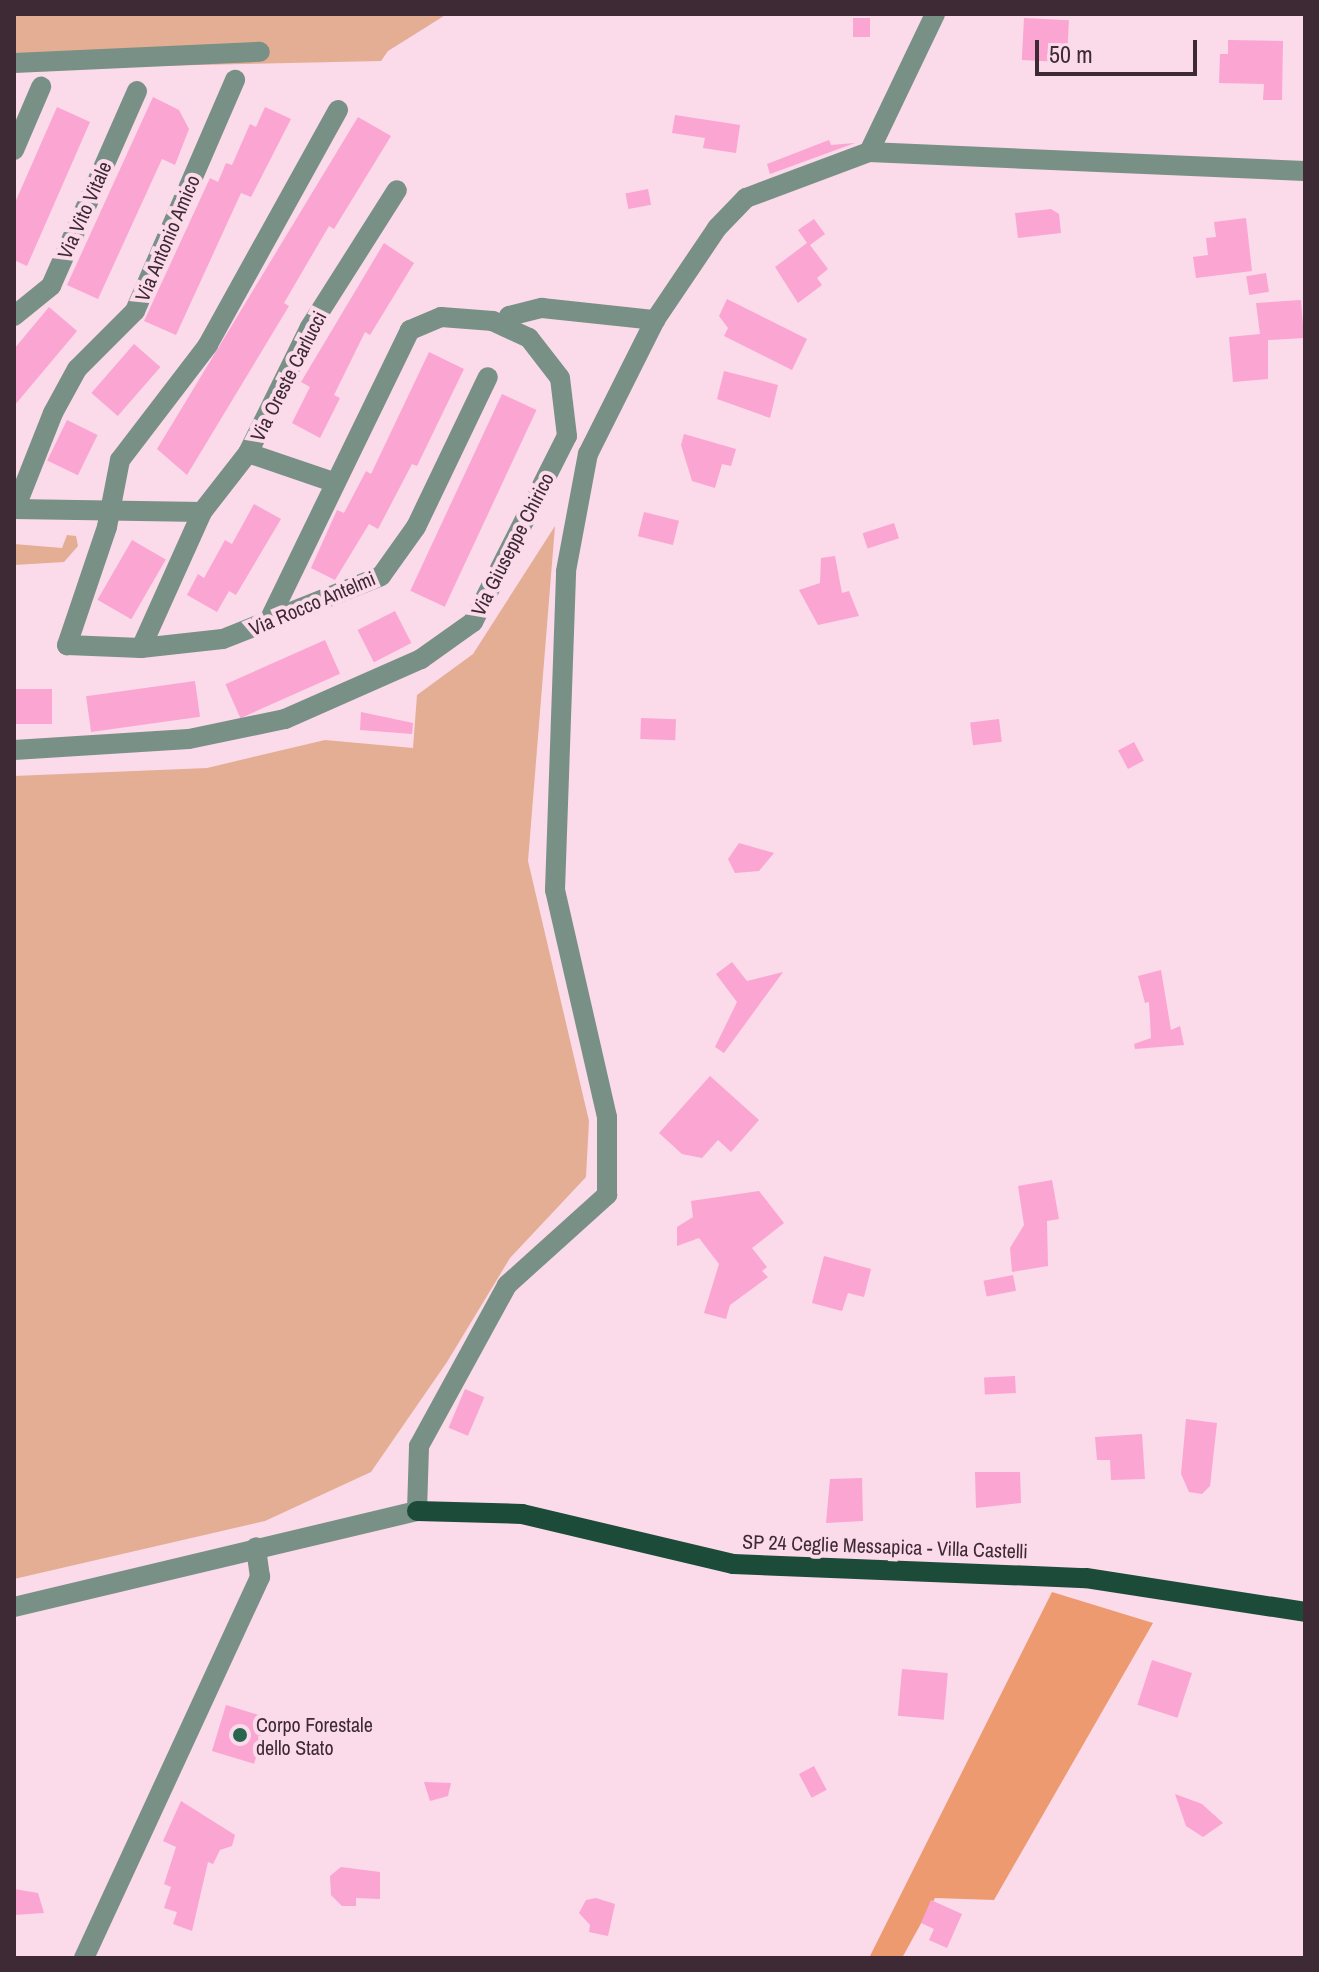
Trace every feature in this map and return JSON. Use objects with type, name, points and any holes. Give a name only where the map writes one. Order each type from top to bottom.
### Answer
[{"type":"main road","name":"SP 24 Ceglie Messapica - Villa Castelli","points":[[417,1511],[522,1514],[733,1564],[1086,1578],[1305,1612]]},
{"type":"street","points":[[869,152],[935,14]]},
{"type":"street","points":[[14,63],[260,52]]},
{"type":"street","name":"Via Antonio Amico","points":[[15,509],[53,413],[77,369],[135,311],[235,80]]},
{"type":"street","points":[[14,150],[41,87]]},
{"type":"street","name":"Via Vito Vitale","points":[[14,316],[51,286],[137,91]]},
{"type":"street","points":[[110,513],[120,460],[208,345],[338,110]]},
{"type":"street","points":[[14,1607],[417,1511],[419,1446],[507,1285],[607,1195],[607,1117],[555,890],[566,571],[588,454],[655,320],[717,228],[746,198],[869,152],[1305,171]]},
{"type":"street","name":"Via Oreste Carlucci","points":[[141,648],[202,512],[248,453],[310,327],[397,190]]},
{"type":"street","points":[[506,327],[509,316],[542,308],[655,320]]},
{"type":"street","name":"Via Giuseppe Chirico","points":[[14,750],[189,739],[285,719],[421,659],[473,622],[567,436],[560,378],[529,338],[493,321],[441,317],[410,330],[333,482],[268,623]]},
{"type":"street","name":"Via Rocco Antelmi","points":[[110,513],[67,645],[141,648],[223,639],[268,623],[381,576],[416,527],[488,377]]},
{"type":"street","points":[[248,453],[333,482]]},
{"type":"street","points":[[15,509],[110,513],[202,512]]},
{"type":"street","points":[[84,1958],[260,1577],[256,1547]]},
{"type":"shaded area","points":[[14,14],[447,14],[388,51],[381,61],[14,69]]},
{"type":"shaded area","points":[[555,526],[528,861],[589,1121],[586,1177],[510,1258],[447,1362],[371,1472],[265,1521],[14,1579],[14,776],[207,768],[325,740],[413,748],[417,695],[473,654]]},
{"type":"shaded area","points":[[67,535],[76,536],[78,546],[64,562],[14,565],[14,544],[62,548]]},
{"type":"shaded area","points":[[1052,1592],[1153,1623],[994,1900],[935,1898],[902,1958],[869,1958]]},
{"type":"building","points":[[853,18],[870,18],[870,37],[853,37]]},
{"type":"building","points":[[1024,18],[1069,20],[1067,62],[1022,60]]},
{"type":"building","points":[[1228,40],[1283,41],[1282,100],[1263,100],[1264,84],[1219,83],[1220,54],[1228,54]]},
{"type":"building","points":[[153,97],[179,110],[189,129],[175,165],[162,159],[98,299],[67,285]]},
{"type":"building","points":[[57,107],[90,122],[27,266],[14,260],[14,205]]},
{"type":"building","points":[[265,107],[291,119],[251,197],[241,193],[176,335],[144,321],[210,178],[218,182],[226,163],[232,165],[250,124],[256,127]]},
{"type":"building","points":[[675,115],[740,125],[736,153],[703,148],[705,138],[672,133]]},
{"type":"building","points":[[358,117],[391,136],[334,229],[329,226],[284,303],[289,306],[187,475],[157,449]]},
{"type":"building","points":[[829,140],[831,145],[855,143],[770,174],[767,164]]},
{"type":"building","points":[[648,189],[651,205],[628,209],[625,193]]},
{"type":"building","points":[[1051,209],[1059,214],[1061,233],[1018,238],[1015,213]]},
{"type":"building","points":[[1246,218],[1252,271],[1196,278],[1193,257],[1208,255],[1206,238],[1216,237],[1214,222]]},
{"type":"building","points":[[814,219],[825,234],[810,245],[828,269],[817,278],[822,285],[798,303],[775,267],[807,243],[798,230]]},
{"type":"building","points":[[384,243],[414,263],[370,335],[365,332],[334,395],[340,398],[320,438],[292,423],[310,387],[301,382]]},
{"type":"building","points":[[1266,273],[1269,292],[1249,295],[1246,276]]},
{"type":"building","points":[[727,299],[807,339],[792,370],[724,336],[728,328],[719,316]]},
{"type":"building","points":[[1301,300],[1304,338],[1268,340],[1268,379],[1233,382],[1229,337],[1260,334],[1256,303]]},
{"type":"building","points":[[49,307],[77,331],[14,406],[14,349]]},
{"type":"building","points":[[134,344],[160,367],[118,416],[91,393]]},
{"type":"building","points":[[429,352],[464,369],[417,466],[412,464],[378,529],[369,524],[335,580],[311,568],[337,510],[344,513],[366,471],[371,474]]},
{"type":"building","points":[[724,371],[778,385],[770,418],[717,399]]},
{"type":"building","points":[[502,394],[536,410],[445,607],[410,591]]},
{"type":"building","points":[[67,420],[98,435],[78,475],[47,460]]},
{"type":"building","points":[[684,434],[736,449],[731,466],[722,464],[715,488],[692,481],[681,445]]},
{"type":"building","points":[[254,504],[281,519],[236,595],[229,591],[217,612],[187,595],[198,574],[204,578],[225,540],[232,544]]},
{"type":"building","points":[[644,512],[679,521],[673,545],[638,536]]},
{"type":"building","points":[[894,523],[899,538],[868,548],[863,533]]},
{"type":"building","points":[[132,540],[166,560],[131,619],[98,600]]},
{"type":"building","points":[[835,556],[842,593],[849,591],[859,616],[818,625],[799,590],[820,583],[821,558]]},
{"type":"building","points":[[395,611],[411,643],[374,662],[358,630]]},
{"type":"building","points":[[325,640],[340,674],[240,718],[225,684]]},
{"type":"building","points":[[195,681],[200,717],[91,732],[86,696]]},
{"type":"building","points":[[14,689],[52,689],[52,724],[14,724]]},
{"type":"building","points":[[361,712],[413,723],[412,734],[360,730]]},
{"type":"building","points":[[641,718],[676,719],[675,740],[640,739]]},
{"type":"building","points":[[999,719],[1002,742],[973,745],[970,723]]},
{"type":"building","points":[[1134,742],[1144,761],[1128,769],[1118,750]]},
{"type":"building","points":[[739,843],[774,853],[759,871],[735,873],[728,859]]},
{"type":"building","points":[[732,962],[747,981],[783,972],[724,1053],[715,1047],[737,1002],[716,974]]},
{"type":"building","points":[[1161,970],[1171,1030],[1180,1026],[1184,1045],[1135,1049],[1134,1044],[1151,1038],[1149,1002],[1145,1003],[1138,976]]},
{"type":"building","points":[[710,1076],[759,1120],[731,1152],[718,1140],[702,1158],[682,1154],[659,1133]]},
{"type":"building","points":[[1052,1180],[1059,1219],[1047,1221],[1048,1266],[1012,1272],[1010,1248],[1024,1225],[1018,1186]]},
{"type":"building","points":[[759,1191],[784,1223],[752,1248],[767,1267],[762,1271],[768,1277],[730,1305],[726,1319],[704,1313],[719,1264],[699,1238],[677,1246],[677,1227],[693,1217],[691,1201]]},
{"type":"building","points":[[824,1256],[871,1269],[864,1297],[848,1293],[842,1311],[812,1303]]},
{"type":"building","points":[[1013,1275],[1016,1291],[987,1296],[984,1281]]},
{"type":"building","points":[[1015,1376],[1016,1393],[985,1395],[984,1378]]},
{"type":"building","points":[[465,1389],[484,1397],[468,1436],[449,1428]]},
{"type":"building","points":[[1186,1419],[1217,1423],[1210,1486],[1202,1494],[1189,1492],[1181,1474]]},
{"type":"building","points":[[1142,1434],[1145,1479],[1111,1480],[1110,1460],[1097,1460],[1095,1437]]},
{"type":"building","points":[[975,1472],[1020,1472],[1021,1503],[976,1508]]},
{"type":"building","points":[[862,1478],[863,1521],[826,1523],[830,1479]]},
{"type":"building","points":[[1152,1660],[1192,1673],[1177,1718],[1137,1705]]},
{"type":"building","points":[[902,1669],[948,1673],[944,1720],[898,1716]]},
{"type":"building","name":"Corpo Forestale dello Stato","points":[[226,1705],[268,1718],[254,1764],[212,1751]]},
{"type":"building","points":[[814,1766],[827,1790],[812,1798],[799,1774]]},
{"type":"building","points":[[424,1782],[451,1783],[448,1796],[430,1801]]},
{"type":"building","points":[[1175,1794],[1202,1804],[1223,1823],[1203,1837],[1186,1826]]},
{"type":"building","points":[[181,1801],[235,1835],[232,1846],[220,1850],[213,1864],[208,1862],[192,1931],[173,1924],[177,1912],[164,1908],[171,1887],[164,1884],[176,1847],[163,1841]]},
{"type":"building","points":[[341,1867],[380,1872],[380,1899],[356,1898],[356,1906],[342,1906],[331,1895],[330,1876]]},
{"type":"building","points":[[14,1889],[38,1893],[44,1913],[14,1915]]},
{"type":"building","points":[[596,1898],[615,1904],[608,1936],[589,1932],[590,1925],[579,1913],[586,1900]]},
{"type":"building","points":[[931,1900],[962,1914],[947,1948],[929,1940],[934,1929],[921,1923]]},
{"type":"place","name":"Corpo Forestale dello Stato","points":[[240,1735]]}]
